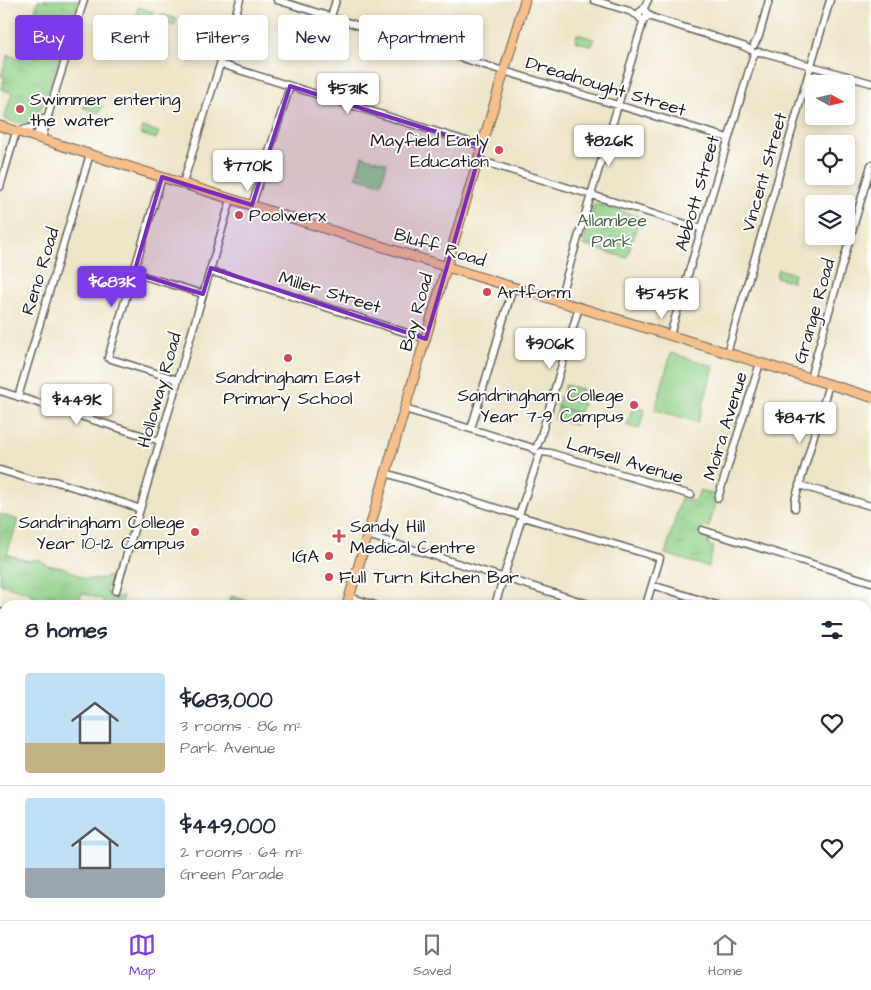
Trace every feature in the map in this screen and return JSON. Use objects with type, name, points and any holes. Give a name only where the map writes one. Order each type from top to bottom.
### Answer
[{"type":"main road","name":"Bay Road","points":[[348,600],[405,409],[421,338],[447,267],[525,0]]},
{"type":"main road","name":"Bluff Road","points":[[0,126],[447,267],[871,397]]},
{"type":"street","points":[[39,138],[84,0]]},
{"type":"street","points":[[183,184],[240,0]]},
{"type":"street","name":"Dreadnought Street","points":[[277,0],[325,15]]},
{"type":"street","points":[[332,15],[336,0]]},
{"type":"street","points":[[594,0],[871,83]]},
{"type":"street","points":[[559,301],[647,0]]},
{"type":"street","name":"Abbott Street","points":[[670,335],[769,0]]},
{"type":"street","name":"Vincent Street","points":[[727,353],[830,0]]},
{"type":"street","name":"Dreadnought Street","points":[[349,23],[728,138]]},
{"type":"street","points":[[220,64],[482,146]]},
{"type":"street","points":[[252,205],[290,86]]},
{"type":"street","points":[[0,187],[16,132],[30,128],[42,119],[51,105]]},
{"type":"street","points":[[39,138],[42,119]]},
{"type":"street","name":"Reno Road","points":[[18,397],[90,154]]},
{"type":"street","points":[[478,160],[702,229]]},
{"type":"street","name":"Grange Road","points":[[810,378],[871,165]]},
{"type":"street","points":[[162,177],[108,358],[178,380]]},
{"type":"street","name":"Holloway Road","points":[[116,591],[231,199]]},
{"type":"street","name":"Miller Street","points":[[211,271],[421,338]]},
{"type":"street","points":[[134,273],[203,294]]},
{"type":"street","points":[[471,429],[513,287]]},
{"type":"street","points":[[496,600],[519,525],[540,439],[579,307]]},
{"type":"street","name":"Moira Avenue","points":[[718,498],[760,363]]},
{"type":"street","points":[[795,508],[799,485],[830,384]]},
{"type":"street","points":[[0,391],[160,441]]},
{"type":"street","name":"Lansell Avenue","points":[[405,409],[691,495]]},
{"type":"street","points":[[0,470],[33,480],[54,481],[140,508]]},
{"type":"street","points":[[386,473],[660,558],[648,600]]},
{"type":"street","points":[[799,485],[871,506]]},
{"type":"street","points":[[702,530],[871,582]]},
{"type":"street","points":[[367,535],[576,600]]},
{"type":"street","points":[[652,585],[701,600]]},
{"type":"highlighted area","points":[[290,86],[482,146],[426,339],[211,268],[203,294],[134,273],[162,177],[252,205]]},
{"type":"green space","points":[[38,0],[78,0],[73,15],[34,15]]},
{"type":"green space","points":[[138,7],[154,12],[153,15],[136,14]]},
{"type":"green space","points":[[168,16],[177,19],[174,26],[168,24]]},
{"type":"green space","points":[[577,34],[594,39],[592,46],[575,41]]},
{"type":"green space","points":[[8,55],[15,57],[15,60],[59,60],[45,100],[38,114],[28,122],[14,122],[4,119],[12,93],[1,89],[5,77],[1,76]]},
{"type":"green space","points":[[86,101],[102,106],[99,113],[83,108]]},
{"type":"green space","points":[[143,127],[159,132],[156,139],[140,134]]},
{"type":"green space","points":[[362,156],[387,163],[381,184],[356,177]]},
{"type":"green space","name":"Allambee Park","points":[[595,203],[640,217],[627,258],[583,245]]},
{"type":"green space","points":[[778,269],[794,274],[792,282],[776,277]]},
{"type":"green space","points":[[671,353],[714,366],[698,422],[655,410]]},
{"type":"green space","points":[[565,385],[585,390],[582,401],[562,395]]},
{"type":"green space","points":[[560,396],[583,403],[580,413],[557,407]]},
{"type":"green space","points":[[633,406],[645,410],[639,429],[627,426]]},
{"type":"green space","points":[[558,408],[579,414],[575,425],[555,419]]},
{"type":"green space","points":[[700,490],[718,495],[709,527],[703,526],[701,533],[709,536],[708,545],[714,547],[708,567],[665,554],[681,498],[690,501],[696,500]]},
{"type":"green space","points":[[0,514],[18,520],[7,554],[28,561],[38,559],[47,565],[67,569],[85,579],[99,579],[112,576],[105,589],[111,598],[123,596],[122,600],[104,600],[82,593],[80,600],[54,600],[39,596],[38,600],[31,600],[33,594],[0,584]]},
{"type":"green space","points":[[231,596],[245,600],[229,600]]},
{"type":"place","name":"Swimmer entering the water","points":[[20,109]]},
{"type":"place","name":"Mayfield Early Education","points":[[499,150]]},
{"type":"place","name":"Poolwerx","points":[[239,215]]},
{"type":"place","name":"Artform","points":[[487,292]]},
{"type":"place","name":"Sandringham East Primary School","points":[[288,358]]},
{"type":"place","name":"Sandringham College Year 7-9 Campus","points":[[634,405]]},
{"type":"place","name":"Sandringham College Year 10-12 Campus","points":[[195,532]]},
{"type":"place","name":"Sandy Hill Medical Centre","points":[[339,536]]},
{"type":"place","name":"IGA","points":[[329,556]]},
{"type":"place","name":"Full Turn Kitchen Bar","points":[[329,577]]}]
